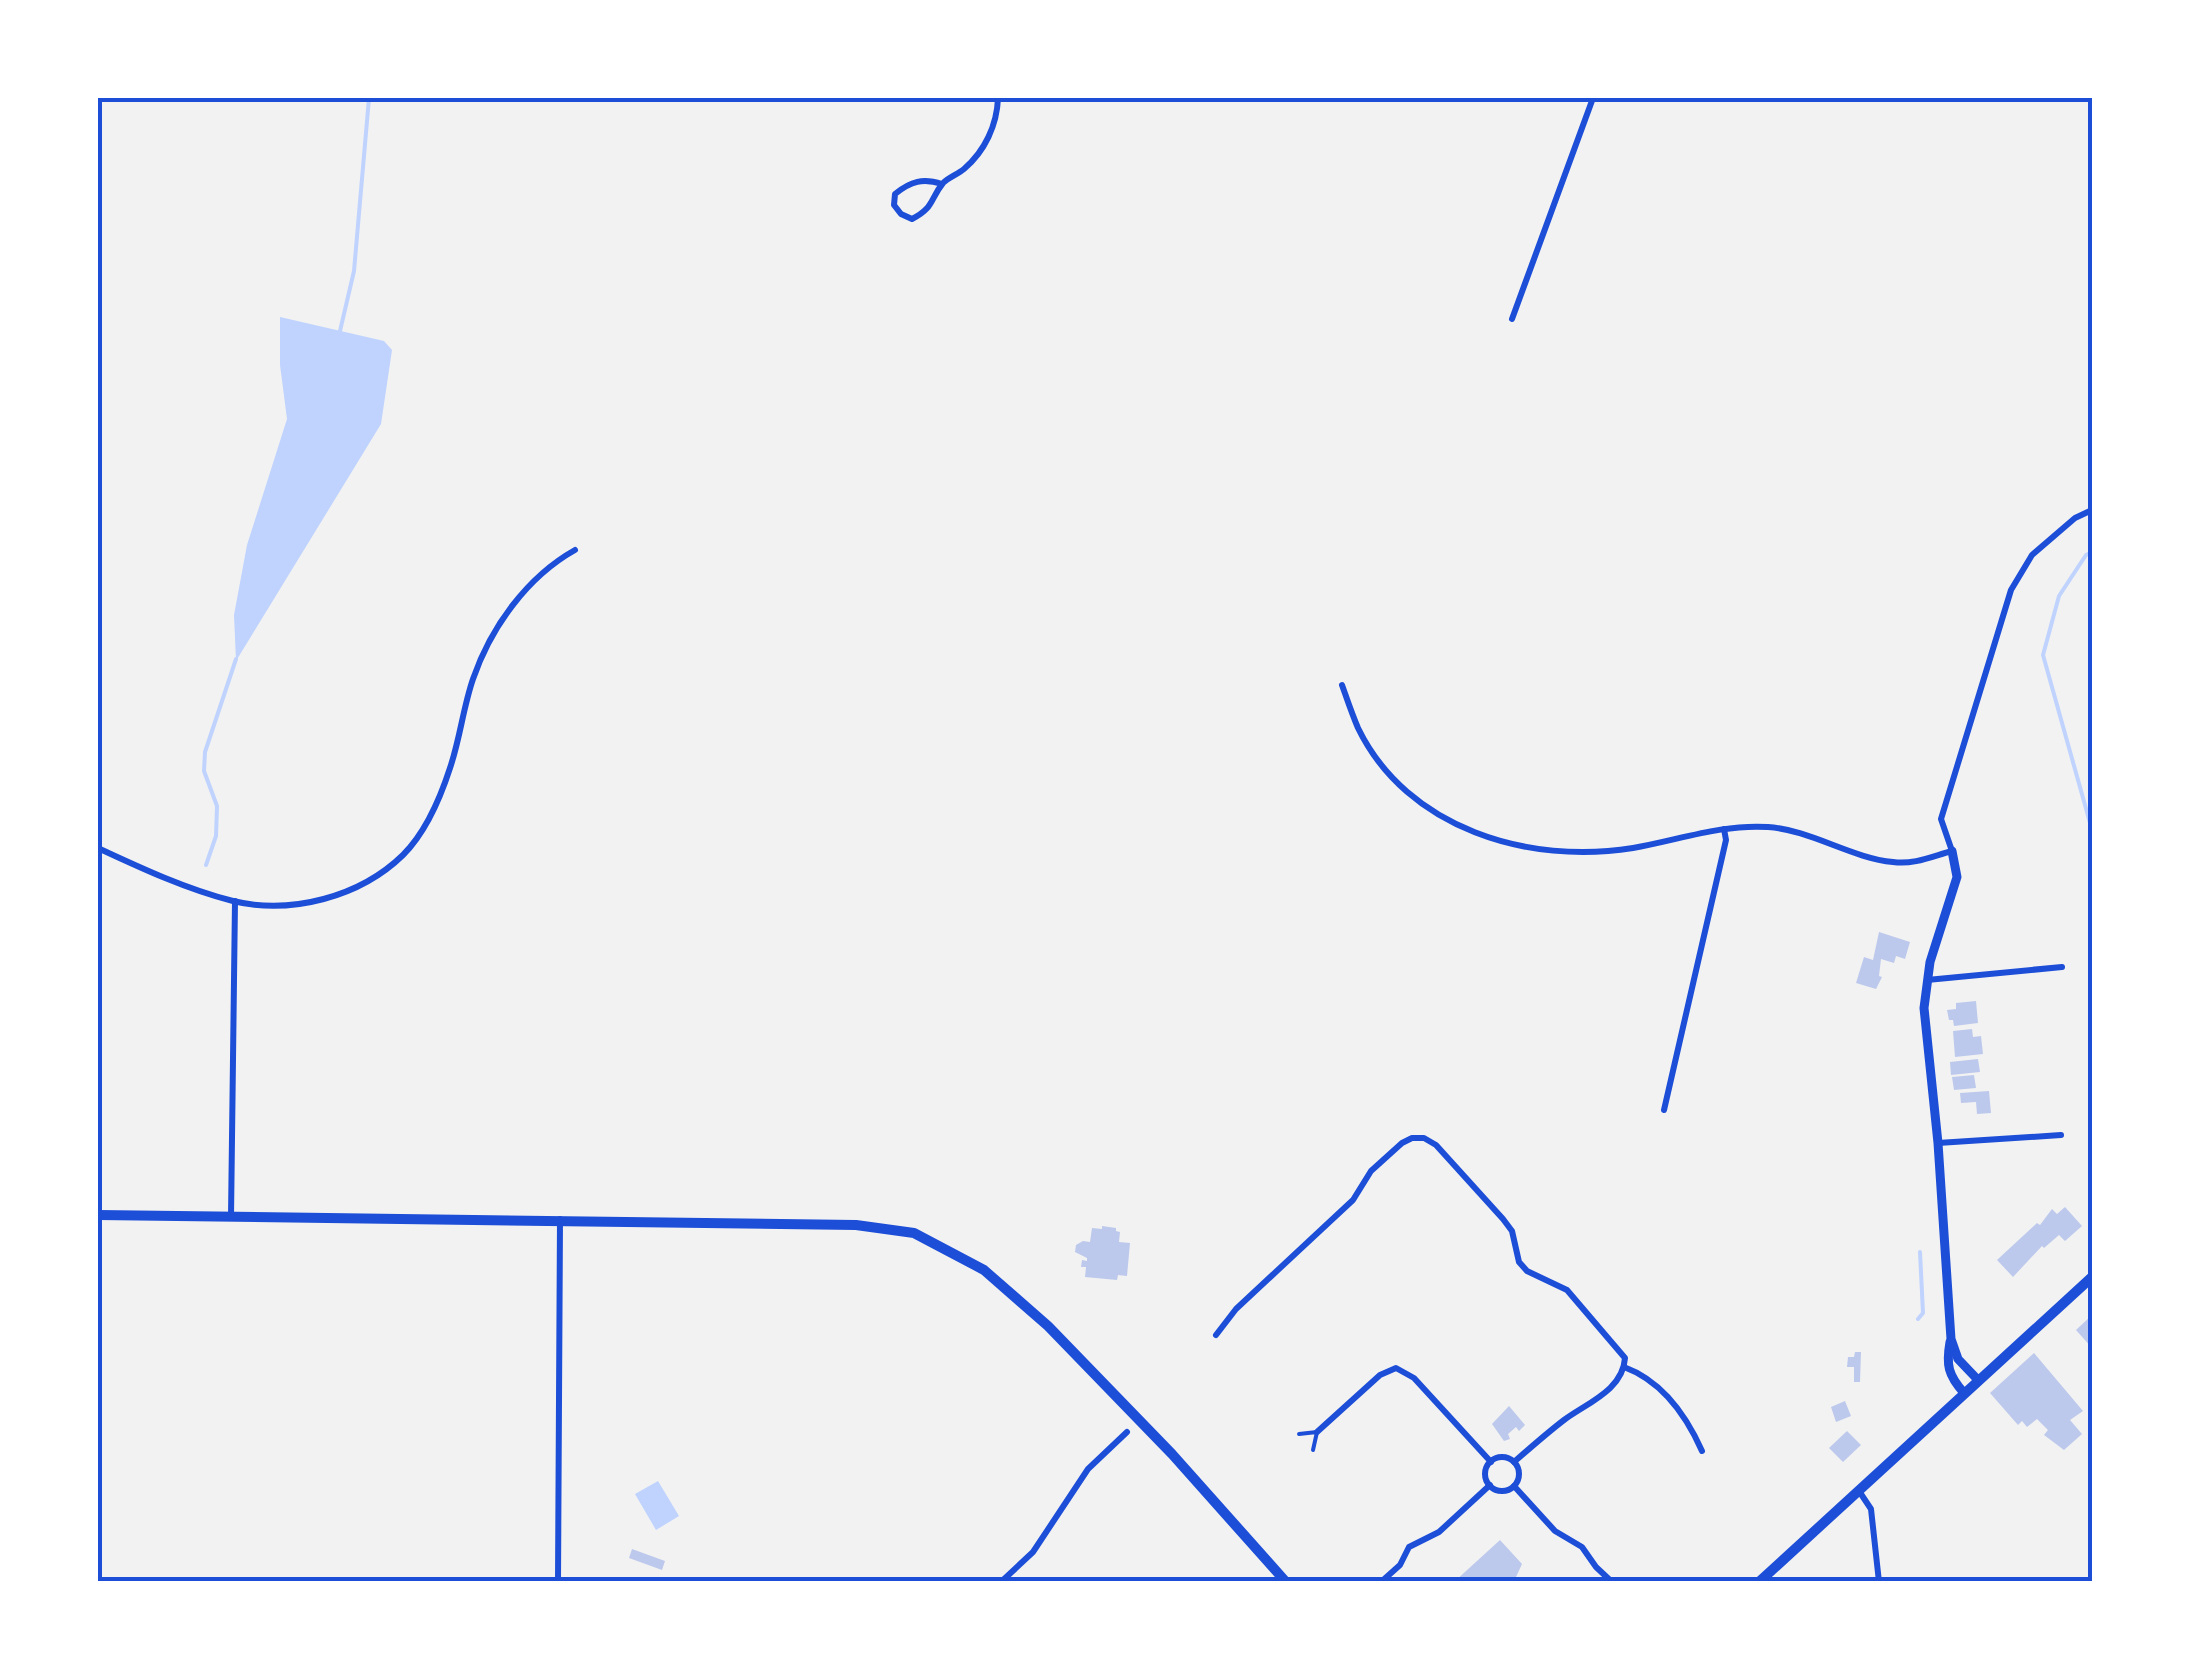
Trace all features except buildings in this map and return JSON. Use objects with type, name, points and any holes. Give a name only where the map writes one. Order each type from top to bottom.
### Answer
[{"type":"main road","points":[[98,1216],[856,1225],[914,1234],[984,1270],[1048,1326],[1172,1454],[1286,1582]]},
{"type":"main road","points":[[1758,1582],[1773,1576],[1858,1490],[2092,1276]]},
{"type":"main road","points":[[1248,1539],[1296,1582]]},
{"type":"street","points":[[942,184],[918,180],[906,184],[895,194],[894,204],[900,214],[912,219],[933,204],[942,184],[964,169],[983,148],[993,126],[998,98]]},
{"type":"street","points":[[1512,319],[1592,98]]},
{"type":"street","points":[[1964,1393],[1946,1364],[1951,1339],[1924,1008],[1926,980],[1957,877],[1942,818],[2011,590],[2032,555],[2075,518],[2092,510]]},
{"type":"street","points":[[98,848],[158,876],[235,901],[289,905],[316,902],[376,876],[403,855],[434,810],[451,767],[473,679],[490,638],[521,595],[560,559],[576,550]]},
{"type":"street","points":[[1342,685],[1359,728],[1380,762],[1444,818],[1487,839],[1561,853],[1636,847],[1704,830],[1772,827],[1891,862],[1914,862],[1952,851]]},
{"type":"street","points":[[1664,1110],[1726,840],[1724,829]]},
{"type":"street","points":[[232,1217],[235,901]]},
{"type":"street","points":[[1926,980],[2062,967]]},
{"type":"street","points":[[1938,1143],[2061,1135]]},
{"type":"street","points":[[1216,1335],[1236,1309],[1353,1200],[1380,1163],[1402,1142],[1424,1138],[1436,1145],[1504,1219],[1527,1271],[1567,1290],[1620,1349],[1624,1367],[1621,1376],[1590,1405],[1566,1418],[1514,1462]]},
{"type":"street","points":[[558,1582],[560,1219]]},
{"type":"street","points":[[1951,1339],[1958,1359],[1978,1380]]},
{"type":"street","points":[[1624,1367],[1654,1383],[1671,1401],[1688,1421],[1702,1451]]},
{"type":"street","points":[[1317,1432],[1380,1375],[1396,1368],[1414,1378],[1491,1462]]},
{"type":"street","points":[[1001,1582],[1033,1552],[1088,1469],[1127,1432]]},
{"type":"street","points":[[1505,1458],[1514,1462],[1519,1472],[1514,1486],[1504,1491],[1490,1485],[1486,1476],[1491,1462],[1505,1458]]},
{"type":"street","points":[[1381,1582],[1400,1564],[1409,1547],[1439,1532],[1490,1485]]},
{"type":"street","points":[[1514,1486],[1562,1537],[1582,1547],[1612,1582]]},
{"type":"street","points":[[1858,1490],[1871,1509],[1878,1582]]},
{"type":"lane","points":[[1299,1434],[1317,1432],[1313,1450]]},
{"type":"water","points":[[280,317],[384,341],[392,350],[381,424],[236,661],[234,615],[247,545],[287,419],[280,365]]},
{"type":"water","points":[[658,1481],[679,1516],[656,1530],[635,1494]]},
{"type":"waterway","points":[[340,331],[354,271],[369,98]]},
{"type":"waterway","points":[[2092,552],[2059,596],[2043,655],[2092,830]]},
{"type":"waterway","points":[[206,865],[216,836],[217,806],[204,771],[205,752],[236,659]]},
{"type":"waterway","points":[[1918,1319],[1923,1313],[1920,1252]]}]
